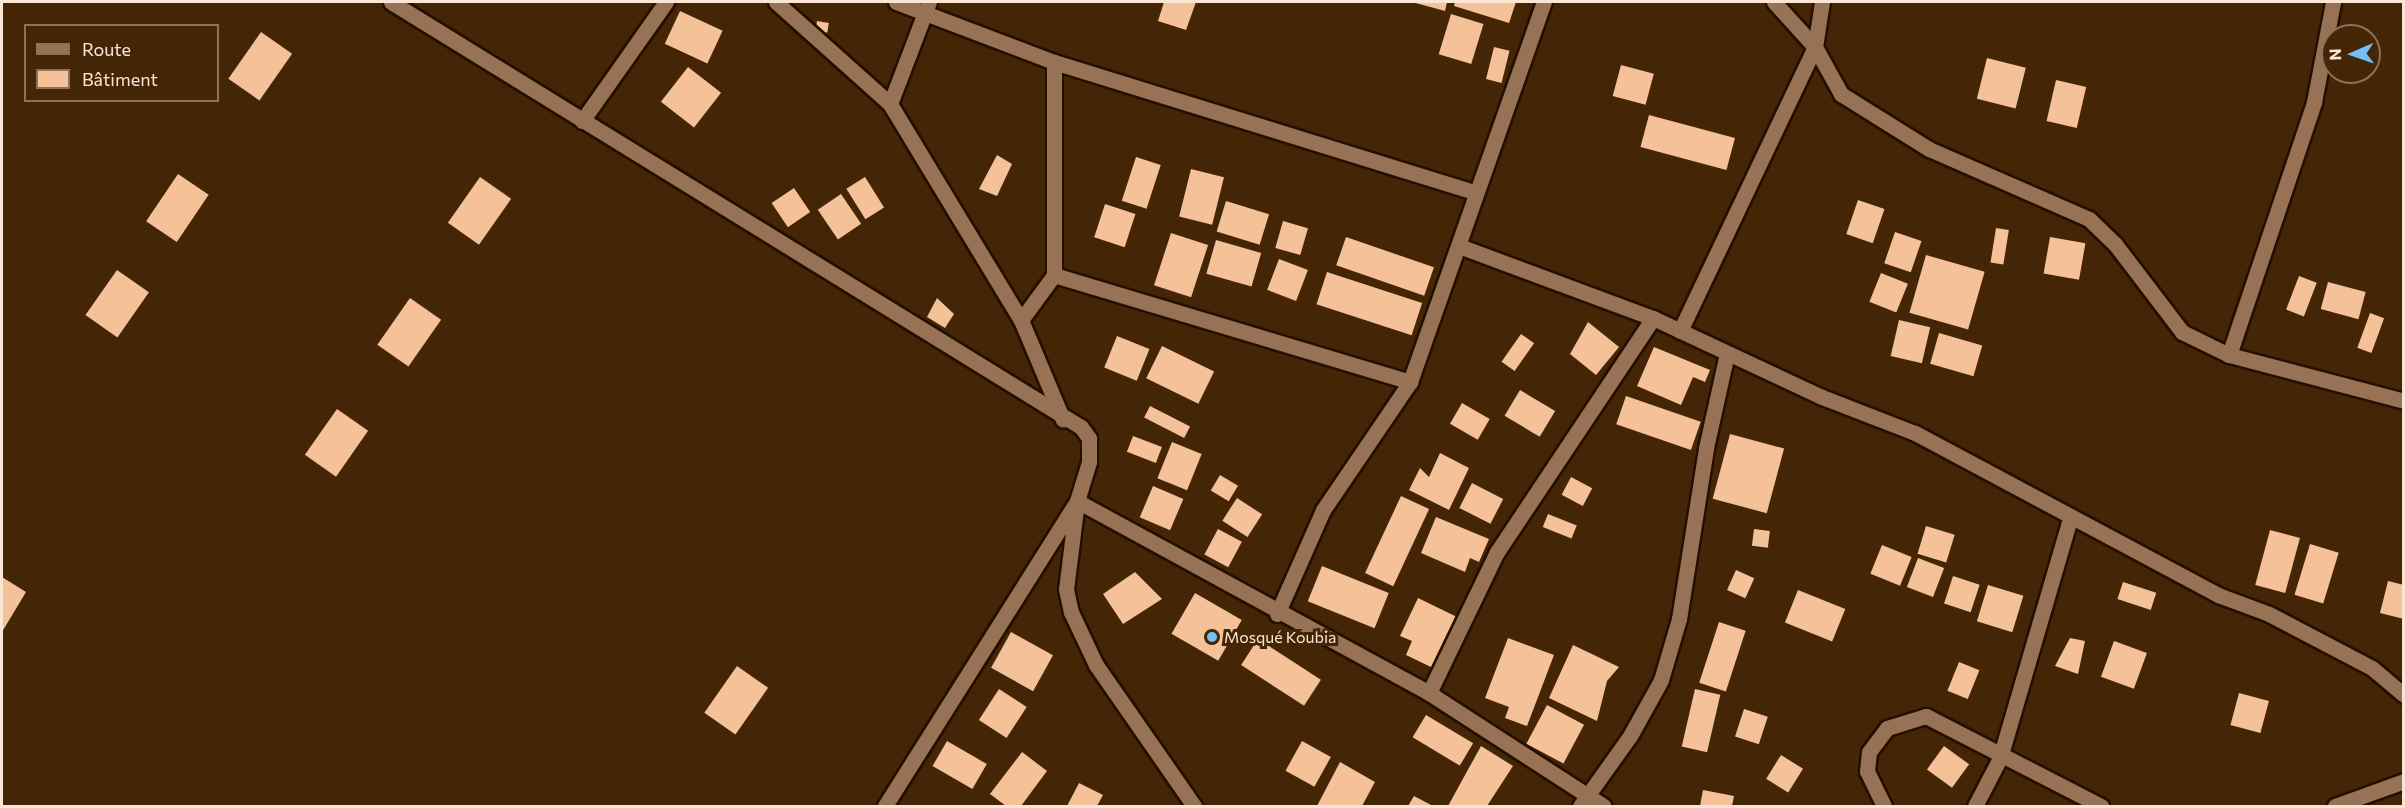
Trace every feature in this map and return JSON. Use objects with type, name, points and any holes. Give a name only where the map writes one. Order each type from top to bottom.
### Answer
[{"type":"street","points":[[391,2],[1063,420],[1081,427],[1089,438],[1089,462],[1077,501],[1066,589],[1071,612],[1096,665],[1194,807]]},
{"type":"street","points":[[582,121],[666,2]]},
{"type":"street","points":[[776,2],[890,104],[1021,320],[1063,420]]},
{"type":"street","points":[[896,2],[926,7],[1054,62],[1475,192]]},
{"type":"street","points":[[1277,614],[1323,510],[1410,382],[1460,246],[1475,192],[1544,2]]},
{"type":"street","points":[[1774,2],[1815,47],[1841,94],[1929,149],[2089,219],[2115,244],[2182,332],[2229,355],[2403,401]]},
{"type":"street","points":[[1680,331],[1815,47],[1822,2]]},
{"type":"street","points":[[2229,355],[2314,102],[2333,2]]},
{"type":"street","points":[[890,104],[926,7]]},
{"type":"street","points":[[1021,320],[1054,275],[1054,62]]},
{"type":"street","points":[[1460,246],[1653,318],[1727,353],[1915,433],[2070,519],[2218,595],[2269,614],[2372,668],[2403,695]]},
{"type":"street","points":[[1054,275],[1410,382]]},
{"type":"street","points":[[1429,693],[1497,552],[1653,318]]},
{"type":"street","points":[[1584,801],[1660,680],[1679,619],[1706,448],[1727,353]]},
{"type":"street","points":[[1077,501],[1277,614],[1429,693],[1584,801],[1605,807]]},
{"type":"street","points":[[885,807],[1077,501]]},
{"type":"street","points":[[1975,807],[2000,758],[2070,519]]},
{"type":"street","points":[[1884,807],[1872,787],[1867,762],[1879,734],[1902,721],[1926,716],[1947,722],[2000,758],[2101,807]]},
{"type":"street","points":[[2335,807],[2403,782]]},
{"type":"building","points":[[1164,2],[1196,2],[1186,30],[1158,21]]},
{"type":"building","points":[[1412,2],[1447,2],[1445,11]]},
{"type":"building","points":[[1455,2],[1516,2],[1509,23],[1454,6]]},
{"type":"building","points":[[680,11],[723,31],[707,63],[665,44]]},
{"type":"building","points":[[1451,14],[1484,24],[1471,64],[1439,54]]},
{"type":"building","points":[[817,21],[829,23],[827,33],[815,31]]},
{"type":"building","points":[[261,32],[292,54],[259,100],[228,79]]},
{"type":"building","points":[[1494,47],[1510,51],[1502,83],[1486,79]]},
{"type":"building","points":[[1987,58],[2026,68],[2016,108],[1977,99]]},
{"type":"building","points":[[1621,65],[1654,74],[1646,105],[1613,96]]},
{"type":"building","points":[[688,67],[721,93],[694,128],[661,102]]},
{"type":"building","points":[[2056,80],[2086,87],[2077,128],[2047,121]]},
{"type":"building","points":[[1649,115],[1735,138],[1726,170],[1640,147]]},
{"type":"building","points":[[997,155],[1012,164],[997,196],[979,189]]},
{"type":"building","points":[[1136,157],[1161,165],[1147,209],[1122,201]]},
{"type":"building","points":[[1191,169],[1224,177],[1212,225],[1179,217]]},
{"type":"building","points":[[178,174],[209,195],[177,242],[146,221]]},
{"type":"building","points":[[480,177],[511,199],[479,245],[448,223]]},
{"type":"building","points":[[865,177],[884,208],[865,219],[846,189]]},
{"type":"building","points":[[794,188],[810,212],[788,227],[772,203]]},
{"type":"building","points":[[841,194],[861,224],[838,240],[818,210]]},
{"type":"building","points":[[1858,200],[1884,209],[1873,243],[1846,234]]},
{"type":"building","points":[[1226,201],[1269,214],[1260,245],[1217,232]]},
{"type":"building","points":[[1105,204],[1135,214],[1125,247],[1094,237]]},
{"type":"building","points":[[1283,221],[1308,228],[1300,255],[1275,248]]},
{"type":"building","points":[[1996,228],[2009,230],[2003,265],[1991,263]]},
{"type":"building","points":[[1895,232],[1921,241],[1911,272],[1884,263]]},
{"type":"building","points":[[1171,233],[1208,245],[1191,297],[1154,285]]},
{"type":"building","points":[[1346,237],[1434,267],[1424,296],[1336,265]]},
{"type":"building","points":[[2050,237],[2085,243],[2079,280],[2044,273]]},
{"type":"building","points":[[1216,240],[1261,253],[1252,287],[1206,274]]},
{"type":"building","points":[[1926,255],[1985,272],[1968,329],[1909,313]]},
{"type":"building","points":[[1279,259],[1308,270],[1296,301],[1267,290]]},
{"type":"building","points":[[117,270],[149,292],[117,337],[85,315]]},
{"type":"building","points":[[1327,272],[1422,303],[1412,335],[1316,304]]},
{"type":"building","points":[[1881,273],[1908,284],[1896,313],[1869,302]]},
{"type":"building","points":[[2299,276],[2317,283],[2304,316],[2286,310]]},
{"type":"building","points":[[2328,282],[2366,292],[2358,319],[2321,309]]},
{"type":"building","points":[[410,298],[441,320],[408,366],[377,345]]},
{"type":"building","points":[[937,298],[954,314],[945,328],[927,317]]},
{"type":"building","points":[[2370,313],[2384,318],[2371,353],[2357,348]]},
{"type":"building","points":[[1899,320],[1930,327],[1922,363],[1891,356]]},
{"type":"building","points":[[1588,322],[1619,347],[1596,375],[1570,354]]},
{"type":"building","points":[[1939,333],[1982,345],[1973,376],[1930,364]]},
{"type":"building","points":[[1521,334],[1534,343],[1515,371],[1501,362]]},
{"type":"building","points":[[1117,336],[1149,349],[1137,381],[1104,368]]},
{"type":"building","points":[[1162,346],[1214,371],[1198,404],[1146,378]]},
{"type":"building","points":[[1654,347],[1710,370],[1705,382],[1693,377],[1681,405],[1637,386]]},
{"type":"building","points":[[1520,390],[1555,411],[1540,437],[1505,416]]},
{"type":"building","points":[[1626,396],[1701,422],[1691,450],[1616,424]]},
{"type":"building","points":[[1462,403],[1490,419],[1478,440],[1450,424]]},
{"type":"building","points":[[1150,406],[1190,426],[1184,438],[1144,418]]},
{"type":"building","points":[[337,409],[368,431],[336,477],[305,455]]},
{"type":"building","points":[[1730,434],[1784,448],[1767,513],[1713,499]]},
{"type":"building","points":[[1133,436],[1162,447],[1156,463],[1127,452]]},
{"type":"building","points":[[1172,442],[1202,454],[1187,490],[1157,478]]},
{"type":"building","points":[[1440,453],[1469,468],[1449,510],[1409,490],[1420,468],[1429,477]]},
{"type":"building","points":[[1220,475],[1238,486],[1229,501],[1211,490]]},
{"type":"building","points":[[1571,477],[1592,488],[1583,506],[1562,495]]},
{"type":"building","points":[[1472,483],[1503,499],[1490,524],[1459,508]]},
{"type":"building","points":[[1153,486],[1183,499],[1170,530],[1140,517]]},
{"type":"building","points":[[1401,496],[1429,509],[1393,586],[1365,573]]},
{"type":"building","points":[[1237,498],[1262,514],[1247,537],[1222,521]]},
{"type":"building","points":[[1548,514],[1577,526],[1571,539],[1543,527]]},
{"type":"building","points":[[1436,517],[1489,539],[1479,562],[1470,558],[1465,572],[1421,553]]},
{"type":"building","points":[[1926,526],[1955,535],[1946,563],[1918,554]]},
{"type":"building","points":[[1218,529],[1242,542],[1228,567],[1204,555]]},
{"type":"building","points":[[1754,529],[1770,531],[1768,548],[1752,546]]},
{"type":"building","points":[[2270,530],[2300,538],[2285,593],[2255,585]]},
{"type":"building","points":[[2310,544],[2339,553],[2323,603],[2295,595]]},
{"type":"building","points":[[1882,545],[1912,557],[1900,586],[1870,574]]},
{"type":"building","points":[[1918,558],[1944,568],[1933,597],[1907,587]]},
{"type":"building","points":[[1322,566],[1389,593],[1375,628],[1308,601]]},
{"type":"building","points":[[1736,570],[1754,578],[1745,598],[1727,590]]},
{"type":"building","points":[[1135,572],[1162,599],[1123,624],[1103,594]]},
{"type":"building","points":[[1953,576],[1980,585],[1971,612],[1944,604]]},
{"type":"building","points":[[2,577],[26,592],[2,632]]},
{"type":"building","points":[[2388,581],[2404,585],[2404,619],[2380,613]]},
{"type":"building","points":[[2123,582],[2156,593],[2151,610],[2117,599]]},
{"type":"building","points":[[1988,585],[2023,596],[2012,632],[1977,621]]},
{"type":"building","points":[[1798,590],[1845,609],[1832,642],[1785,622]]},
{"type":"building","points":[[1195,593],[1242,620],[1218,661],[1172,634]]},
{"type":"building","points":[[1418,598],[1457,617],[1433,668],[1406,655],[1412,641],[1400,636]]},
{"type":"building","points":[[1719,622],[1746,631],[1726,692],[1699,683]]},
{"type":"building","points":[[1011,632],[1053,655],[1033,691],[991,668]]},
{"type":"building","points":[[1508,638],[1554,655],[1527,726],[1505,718],[1509,707],[1485,698]]},
{"type":"building","points":[[2070,638],[2085,641],[2078,674],[2055,666]]},
{"type":"building","points":[[1258,639],[1321,680],[1304,706],[1241,665]]},
{"type":"building","points":[[2114,641],[2147,653],[2134,689],[2101,677]]},
{"type":"building","points":[[1573,645],[1619,667],[1607,681],[1597,721],[1549,698]]},
{"type":"building","points":[[1959,662],[1979,670],[1968,699],[1947,691]]},
{"type":"building","points":[[737,666],[768,688],[735,734],[704,713]]},
{"type":"building","points":[[999,689],[1027,707],[1007,738],[979,720]]},
{"type":"building","points":[[1695,689],[1720,695],[1707,752],[1682,746]]},
{"type":"building","points":[[2239,693],[2269,701],[2260,733],[2230,725]]},
{"type":"building","points":[[1547,705],[1584,725],[1563,764],[1526,744]]},
{"type":"building","points":[[1744,709],[1768,717],[1759,744],[1735,737]]},
{"type":"building","points":[[1426,715],[1473,743],[1460,766],[1413,737]]},
{"type":"building","points":[[947,741],[987,764],[972,789],[932,766]]},
{"type":"building","points":[[1302,741],[1331,757],[1314,787],[1286,771]]},
{"type":"building","points":[[1481,746],[1513,766],[1487,806],[1448,806]]},
{"type":"building","points":[[1944,746],[1969,764],[1952,788],[1927,769]]},
{"type":"building","points":[[1022,752],[1047,771],[1021,806],[1006,806],[990,794]]},
{"type":"building","points":[[1781,755],[1803,769],[1788,793],[1766,779]]},
{"type":"building","points":[[1340,762],[1375,782],[1362,806],[1317,806]]},
{"type":"building","points":[[1079,783],[1103,795],[1097,806],[1067,806]]},
{"type":"building","points":[[1703,790],[1734,796],[1732,806],[1700,806]]},
{"type":"building","points":[[1414,796],[1433,806],[1408,806]]},
{"type":"place","name":"Mosqué Koubia","points":[[1212,637]]}]
